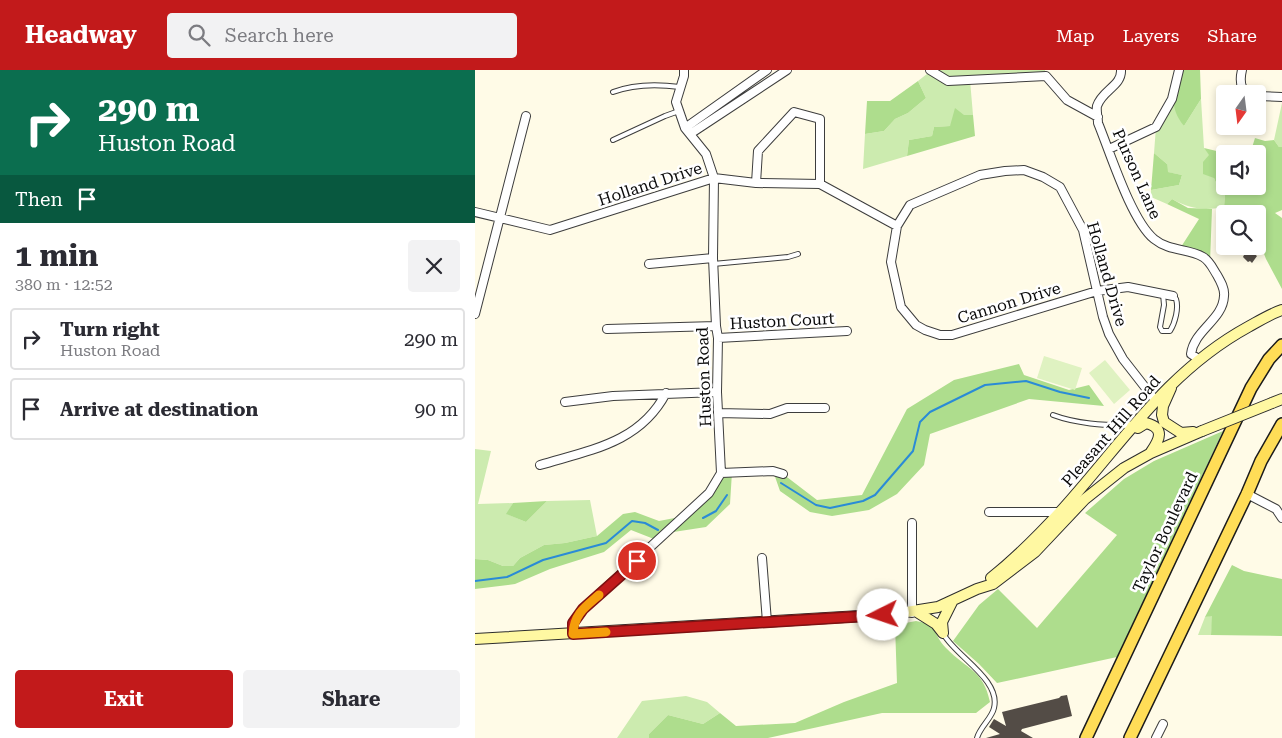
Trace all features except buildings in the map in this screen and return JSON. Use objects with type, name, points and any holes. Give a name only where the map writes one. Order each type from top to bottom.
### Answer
[{"type":"main road","name":"Pleasant Hill Road","points":[[977,589],[1023,550],[1060,512],[1132,426],[1175,380],[1232,336],[1282,310]]},
{"type":"main road","name":"Taylor Boulevard","points":[[1086,738],[1251,388],[1269,359],[1282,345]]},
{"type":"main road","points":[[1175,380],[1163,406],[1162,415],[1164,422],[1181,433],[1202,431]]},
{"type":"main road","name":"Pleasant Hill Road","points":[[475,639],[915,612],[938,607],[977,589],[993,584],[1035,552],[1085,499],[1124,468],[1151,453],[1277,401]]},
{"type":"main road","points":[[1132,426],[1138,428],[1146,423],[1155,426],[1158,430],[1160,435],[1158,442],[1151,453]]},
{"type":"main road","points":[[1130,738],[1261,461],[1282,424]]},
{"type":"main road","points":[[943,633],[942,622],[952,602]]},
{"type":"main road","points":[[915,612],[936,624],[943,633]]},
{"type":"street","name":"Huston Road","points":[[684,70],[676,102],[687,131],[706,154],[714,178],[713,261],[718,338],[717,392],[721,473]]},
{"type":"street","points":[[687,131],[767,70]]},
{"type":"street","points":[[687,131],[787,70]]},
{"type":"street","points":[[929,70],[948,81],[1046,76],[1067,100],[1097,117]]},
{"type":"street","name":"Purson Lane","points":[[1121,70],[1117,83],[1102,94],[1096,108],[1097,117],[1139,220],[1152,238],[1169,248],[1203,257],[1210,263],[1224,288],[1225,294],[1221,310],[1192,344],[1191,354],[1199,360]]},
{"type":"street","points":[[1109,149],[1156,128],[1172,99],[1179,70]]},
{"type":"street","points":[[1242,70],[1242,85]]},
{"type":"street","points":[[1266,96],[1282,97]]},
{"type":"street","points":[[756,183],[758,151],[795,112],[820,119],[820,184]]},
{"type":"street","points":[[475,314],[527,116]]},
{"type":"street","name":"Holland Drive","points":[[499,218],[550,230],[714,178],[756,183],[820,184],[897,226],[911,205],[980,174],[1024,170],[1043,177],[1060,187],[1083,230],[1109,334],[1123,359],[1155,400]]},
{"type":"street","points":[[475,212],[499,218]]},
{"type":"street","name":"Cannon Drive","points":[[897,226],[891,262],[901,307],[916,325],[933,332],[952,335],[1097,291],[1128,287],[1173,296]]},
{"type":"street","points":[[649,264],[713,261]]},
{"type":"street","points":[[607,329],[716,326]]},
{"type":"street","name":"Huston Court","points":[[718,338],[847,332]]},
{"type":"street","points":[[565,402],[613,396],[717,392]]},
{"type":"street","points":[[540,465],[625,437],[644,422],[659,406],[666,393]]},
{"type":"street","points":[[718,412],[770,414],[787,408],[825,408]]},
{"type":"street","points":[[573,634],[573,623],[583,609],[709,493],[721,473],[773,471],[783,474]]},
{"type":"street","points":[[1247,494],[1275,509],[1282,518]]},
{"type":"street","points":[[989,512],[1060,512]]},
{"type":"street","points":[[912,523],[915,612]]},
{"type":"street","points":[[762,558],[767,622]]},
{"type":"street","points":[[1156,738],[1163,724]]},
{"type":"lane","points":[[613,92],[623,88],[661,84],[680,86]]},
{"type":"lane","points":[[613,140],[679,111]]},
{"type":"lane","points":[[713,261],[789,257],[799,254]]},
{"type":"lane","points":[[1163,294],[1164,305],[1159,327],[1162,331],[1170,331],[1173,325],[1177,305],[1176,299],[1173,296]]},
{"type":"lane","points":[[1053,415],[1066,420],[1132,426]]},
{"type":"lane","points":[[943,633],[950,645],[986,678],[991,685],[994,709],[981,728],[977,738]]},
{"type":"green space","points":[[932,70],[1045,70],[1046,76],[970,80],[973,115],[964,115],[950,126],[934,127],[932,136],[909,140],[907,156],[863,169],[865,134],[884,131],[895,119],[908,113],[926,98],[918,81]]},
{"type":"green space","points":[[1179,70],[1200,70],[1201,99],[1184,126],[1174,106],[1174,93]]},
{"type":"green space","points":[[918,81],[926,98],[908,113],[895,119],[884,131],[865,134],[867,101],[890,101]]},
{"type":"green space","points":[[1172,99],[1184,126],[1201,99],[1204,148],[1210,155],[1216,183],[1216,195],[1225,195],[1224,205],[1216,205],[1216,208],[1210,209],[1197,208],[1172,199],[1167,204],[1151,197],[1151,190],[1179,185],[1182,175],[1167,172],[1167,164],[1154,153],[1156,127]]},
{"type":"green space","points":[[1282,103],[1282,147],[1279,147],[1274,140]]},
{"type":"green space","points":[[955,108],[964,115],[973,115],[975,136],[907,156],[909,140],[932,136],[934,127],[950,126]]},
{"type":"green space","points":[[1255,138],[1265,141],[1274,140],[1279,147],[1282,147],[1282,210],[1275,213],[1282,218],[1282,289],[1264,255],[1266,255],[1266,205],[1224,205],[1225,195],[1266,195],[1266,145],[1253,145]]},
{"type":"green space","points":[[1204,148],[1216,151],[1216,183],[1214,178],[1203,174],[1203,162],[1209,155]]},
{"type":"green space","points":[[1154,153],[1167,164],[1168,172],[1182,175],[1179,185],[1151,190]]},
{"type":"green space","points":[[1172,199],[1188,208],[1212,209],[1210,263],[1179,250],[1199,219],[1167,204]]},
{"type":"green space","points":[[1044,356],[1082,368],[1075,390],[1037,378]]},
{"type":"green space","points":[[1105,360],[1130,390],[1114,404],[1089,373]]},
{"type":"green space","points":[[1019,364],[1024,375],[1069,390],[1089,385],[1104,406],[1029,399],[930,434],[924,465],[897,494],[869,510],[832,516],[810,512],[780,491],[773,471],[783,474],[817,500],[862,495],[907,409],[954,380]]},
{"type":"green space","points":[[1223,431],[1117,657],[997,683],[953,641],[979,605],[998,589],[1037,628],[1117,535],[1085,513],[1124,479],[1154,461]]},
{"type":"green space","points":[[475,449],[491,451],[478,504],[513,503],[507,514],[526,522],[547,501],[590,500],[597,536],[565,543],[544,545],[520,558],[513,566],[503,566],[488,560],[475,559]]},
{"type":"green space","points":[[732,472],[730,504],[706,527],[667,533],[659,541],[631,530],[604,552],[550,569],[515,584],[475,589],[475,559],[488,560],[503,566],[513,566],[520,558],[544,545],[565,543],[597,536],[623,514],[635,512],[659,521],[685,516],[721,473]]},
{"type":"green space","points":[[547,501],[526,522],[506,514],[513,503]]},
{"type":"green space","points":[[1232,565],[1244,571],[1282,579],[1282,636],[1211,635],[1212,616],[1205,617]]},
{"type":"green space","points":[[1213,615],[1211,635],[1198,635],[1205,617]]},
{"type":"green space","points":[[916,621],[923,622],[932,627],[946,648],[979,676],[987,691],[990,702],[976,713],[882,713],[768,738],[649,738],[649,734],[668,715],[703,724],[720,713],[736,726],[795,723],[844,702],[897,683],[895,625]]},
{"type":"green space","points":[[686,696],[707,702],[720,713],[703,724],[668,715],[649,734],[649,738],[617,738],[642,701]]},
{"type":"waterway","points":[[781,483],[816,505],[830,508],[863,501],[875,495],[913,451],[920,422],[930,412],[985,385],[1026,381],[1060,392],[1089,398]]},
{"type":"waterway","points":[[703,518],[716,511],[727,495]]},
{"type":"waterway","points":[[475,581],[507,577],[543,560],[606,543],[632,521],[645,523],[658,530]]},
{"type":"slow traffic","points":[[599,595],[583,609],[573,623],[573,634],[606,632]]},
{"type":"route","points":[[637,561],[583,609],[573,623],[573,634],[883,615]]}]
